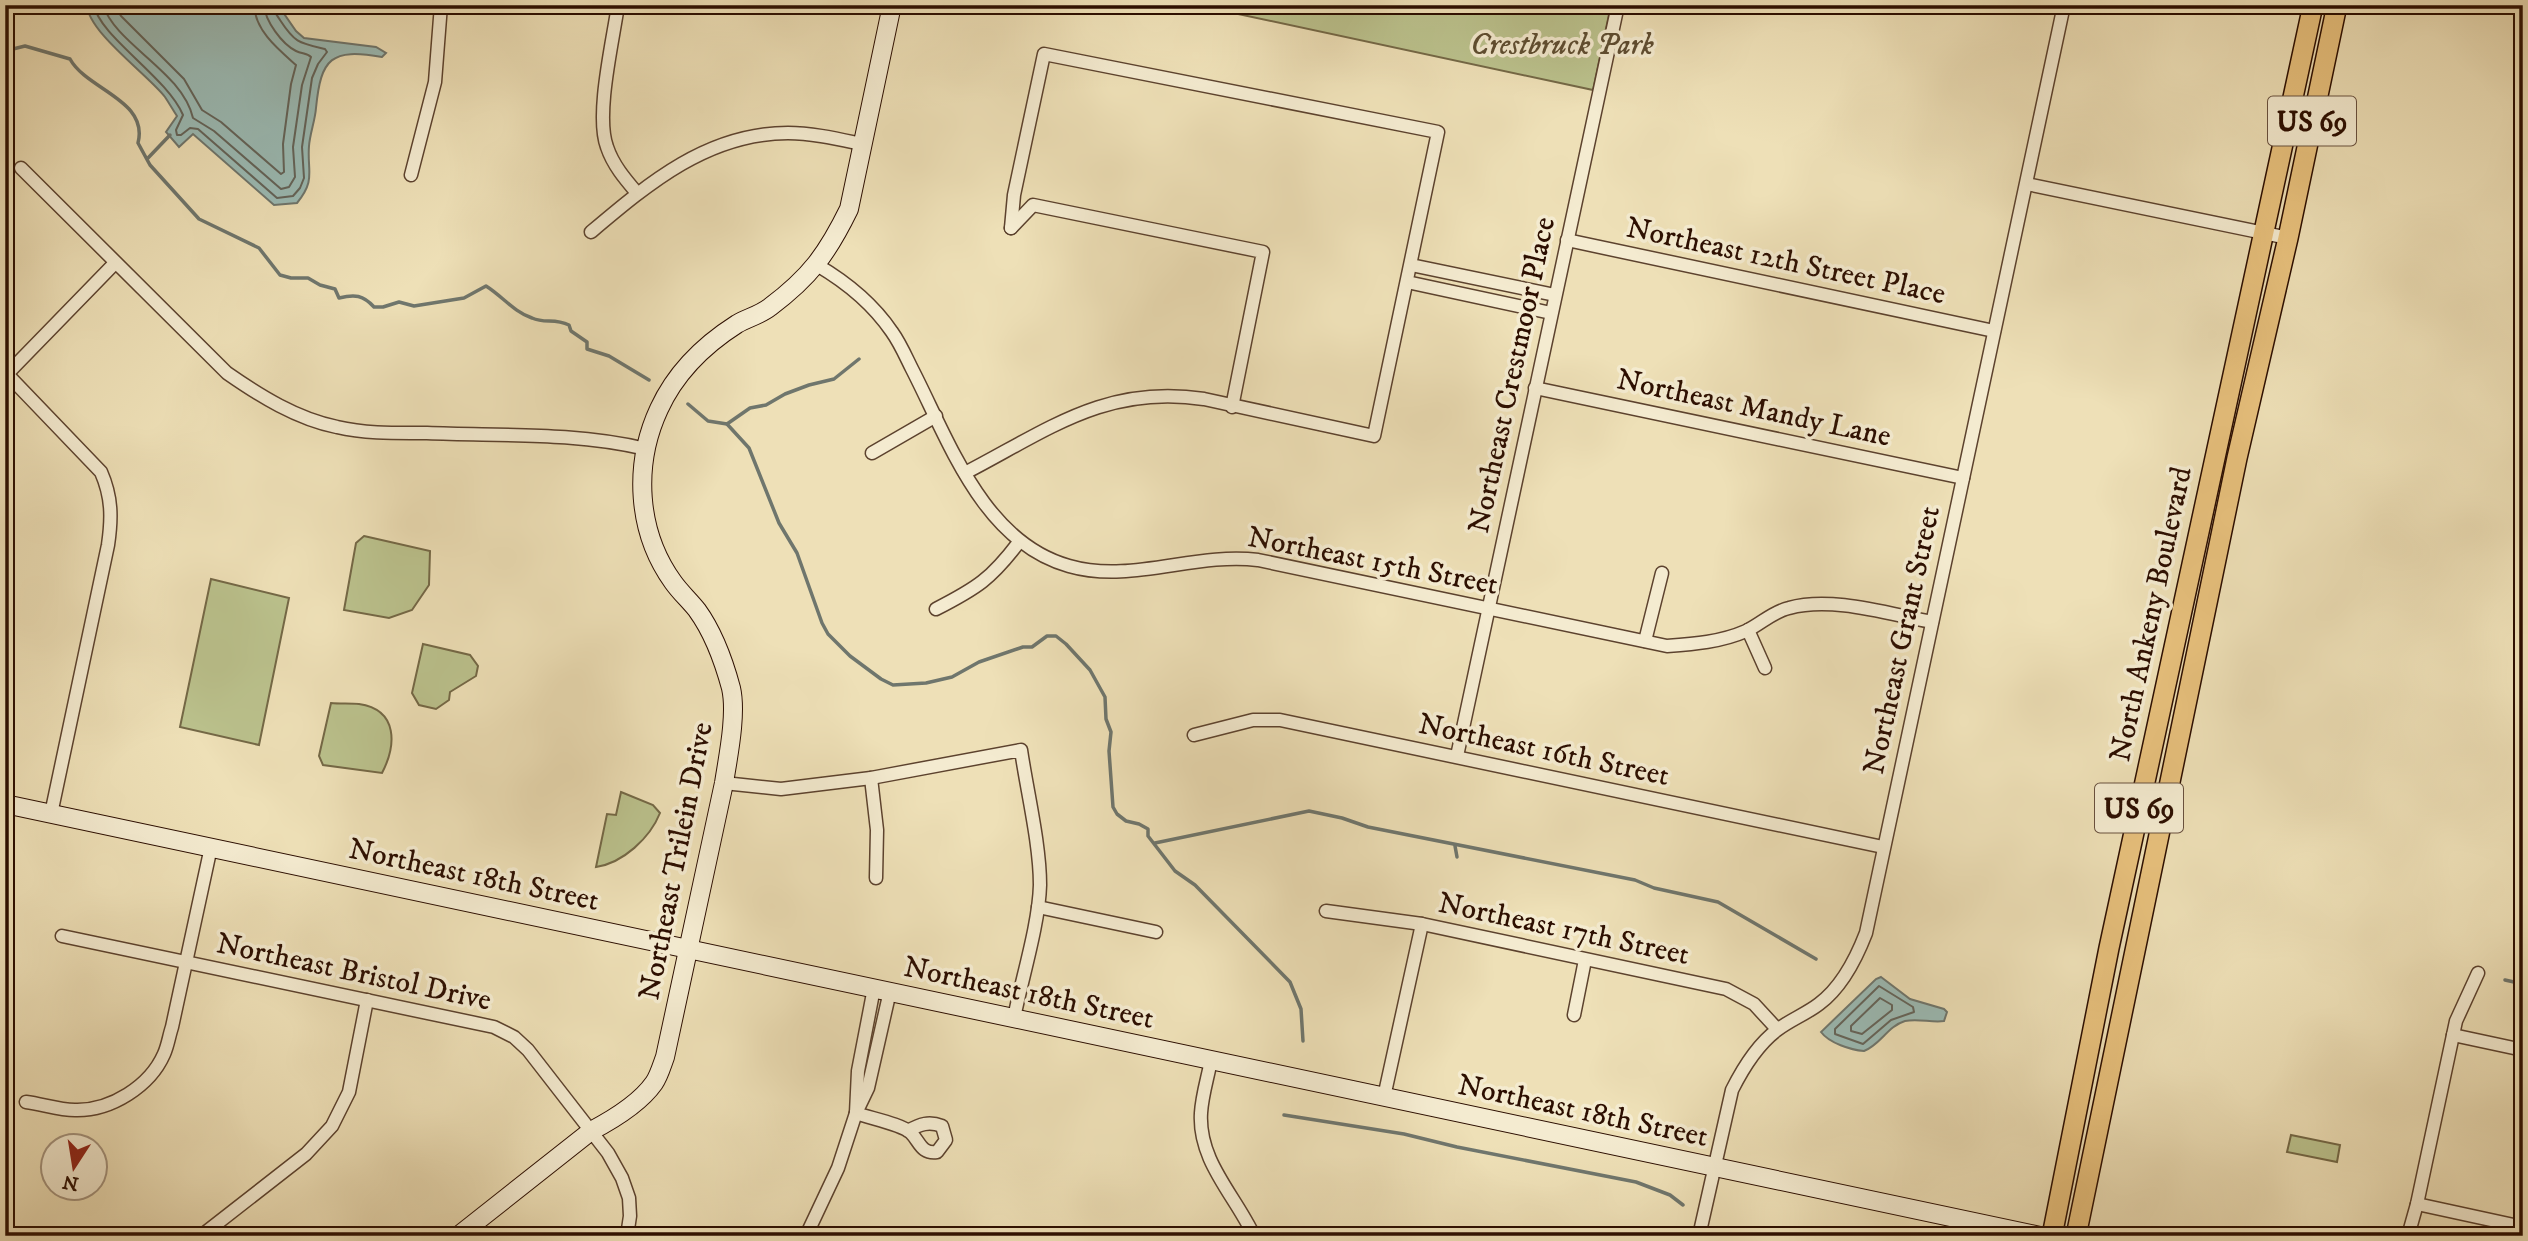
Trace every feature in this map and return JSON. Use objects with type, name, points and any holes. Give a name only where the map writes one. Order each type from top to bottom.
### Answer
[{"type":"main road","name":"Northeast Trilein Drive","points":[[458,1236],[590,1131],[641,1096],[655,1082],[665,1057],[724,783],[731,738],[732,690],[715,642],[698,612],[673,582],[648,534],[643,477],[646,449],[659,408],[679,375],[712,341],[768,309],[817,265],[834,239],[849,209],[892,5]]},
{"type":"main road","name":"North Ankeny Boulevard","points":[[2052,1236],[2109,948],[2313,5]]},
{"type":"main road","name":"North Ankeny Boulevard","points":[[2076,1236],[2237,457],[2288,238],[2337,5]]},
{"type":"main road","name":"Northeast 18th Street","points":[[5,804],[2040,1236]]},
{"type":"street","points":[[411,175],[435,82],[441,5]]},
{"type":"street","points":[[618,5],[603,125],[606,146],[621,175],[637,193]]},
{"type":"street","name":"Northeast Crestmoor Place","points":[[1457,756],[1618,5]]},
{"type":"street","name":"Northeast Grant Street","points":[[1699,1236],[1732,1090],[1751,1058],[1777,1029],[1828,996],[1854,961],[1866,933],[2064,5]]},
{"type":"street","points":[[965,473],[1070,418],[1112,402],[1157,395],[1182,396],[1374,436],[1438,132],[1044,54],[1014,195],[1011,228],[1033,205]]},
{"type":"street","points":[[591,232],[674,166],[704,152],[754,135],[790,133],[862,144]]},
{"type":"street","points":[[21,168],[227,373],[260,396],[311,419],[335,427],[378,433],[604,440],[646,449]]},
{"type":"street","points":[[2027,184],[2288,238]]},
{"type":"street","points":[[1014,195],[1033,205],[1263,252],[1232,407]]},
{"type":"street","name":"Northeast 12th Street Place","points":[[1567,240],[1994,331]]},
{"type":"street","points":[[51,814],[111,526],[112,510],[101,472],[6,373],[115,263]]},
{"type":"street","name":"Northeast 15th Street","points":[[817,265],[870,303],[890,328],[965,473],[988,510],[1019,542],[1049,559],[1087,570],[1132,571],[1209,559],[1245,558],[1667,646],[1697,644],[1748,630],[1766,617],[1789,608],[1816,604],[1833,604],[1932,622]]},
{"type":"street","points":[[1411,265],[1555,296]]},
{"type":"street","points":[[1407,282],[1551,313]]},
{"type":"street","name":"Northeast Mandy Lane","points":[[1535,388],[1962,478]]},
{"type":"street","points":[[872,453],[936,416]]},
{"type":"street","points":[[936,609],[980,585],[995,572],[1019,542]]},
{"type":"street","points":[[1645,641],[1661,573]]},
{"type":"street","points":[[1748,630],[1765,668]]},
{"type":"street","name":"Northeast 16th Street","points":[[1194,735],[1253,720],[1280,720],[1883,847]]},
{"type":"street","points":[[724,783],[781,789],[871,778],[1021,750],[1039,867],[1038,907],[1014,1018]]},
{"type":"street","points":[[871,778],[877,830],[876,878]]},
{"type":"street","points":[[26,1102],[75,1110],[99,1108],[127,1095],[155,1070],[164,1053],[187,962],[211,847]]},
{"type":"street","points":[[1038,907],[1156,932]]},
{"type":"street","name":"Northeast 17th Street","points":[[1326,911],[1422,924],[1726,989],[1754,1004],[1777,1029]]},
{"type":"street","points":[[1384,1097],[1422,924]]},
{"type":"street","name":"Northeast Bristol Drive","points":[[62,936],[494,1027],[528,1050],[608,1153],[622,1178],[629,1198],[627,1236]]},
{"type":"street","points":[[1574,1015],[1585,960]]},
{"type":"street","points":[[2407,1236],[2417,1205],[2456,1021],[2478,973]]},
{"type":"street","points":[[806,1236],[838,1168],[856,1113],[868,1088],[882,990]]},
{"type":"street","points":[[201,1236],[306,1154],[332,1126],[349,1092],[367,1000]]},
{"type":"street","points":[[2453,1035],[2523,1050]]},
{"type":"street","points":[[1211,1060],[1201,1114],[1205,1147],[1218,1175],[1254,1236]]},
{"type":"street","points":[[856,1113],[908,1130]]},
{"type":"street","points":[[2417,1205],[2523,1227]]},
{"type":"green space","name":"Crestbruck Park","points":[[1196,5],[1611,5],[1593,90]]},
{"type":"green space","points":[[364,536],[430,551],[429,585],[412,610],[389,618],[344,610],[356,543]]},
{"type":"green space","points":[[211,579],[289,598],[259,745],[180,727]]},
{"type":"green space","points":[[423,644],[470,655],[478,666],[476,676],[450,692],[449,700],[436,709],[419,705],[412,693]]},
{"type":"green space","points":[[331,703],[359,704],[372,708],[388,721],[391,731],[390,752],[382,773],[323,765],[319,756]]},
{"type":"green space","points":[[621,792],[653,805],[660,813],[650,831],[634,848],[606,865],[596,867],[607,814],[616,815]]},
{"type":"green space","points":[[2291,1135],[2340,1145],[2337,1162],[2287,1152]]},
{"type":"water","points":[[87,5],[278,5],[304,38],[376,47],[386,53],[382,57],[351,54],[340,56],[332,60],[326,68],[318,91],[310,141],[307,188],[297,203],[274,205],[193,134],[179,147],[166,132],[177,116],[167,99],[107,40],[90,16]]},
{"type":"water","points":[[1881,977],[1910,999],[1944,1009],[1947,1012],[1944,1021],[1915,1020],[1899,1023],[1864,1051],[1841,1045],[1821,1032],[1876,979]]},
{"type":"waterway","points":[[5,51],[25,46],[70,59],[78,70],[126,106],[139,128],[138,143],[150,165],[199,219],[259,248],[280,275],[308,278],[335,289],[339,298],[358,296],[374,307],[399,302],[414,306],[464,298],[486,286],[526,315],[537,320],[569,325],[571,331],[587,342],[587,349],[609,356],[649,380]]},
{"type":"waterway","points":[[148,158],[170,135]]},
{"type":"waterway","points":[[727,424],[750,408],[766,405],[809,385],[834,379],[859,359]]},
{"type":"waterway","points":[[688,404],[708,421],[727,424],[749,448],[779,523],[797,553],[828,634],[850,656],[881,679],[893,685],[926,683],[952,677],[979,662],[1023,647],[1032,647],[1047,636],[1056,636],[1066,644],[1090,670],[1105,697],[1106,719],[1111,732],[1109,751],[1113,807],[1117,814],[1126,821],[1148,829],[1148,836],[1175,871],[1195,885],[1290,982],[1301,1009],[1303,1041]]},
{"type":"waterway","points":[[1155,843],[1309,811],[1368,827],[1635,880],[1654,888],[1718,902],[1816,959]]},
{"type":"waterway","points":[[1455,846],[1457,857]]},
{"type":"waterway","points":[[2505,980],[2523,984]]},
{"type":"waterway","points":[[1284,1115],[1404,1134],[1636,1182],[1670,1195],[1683,1205]]}]
